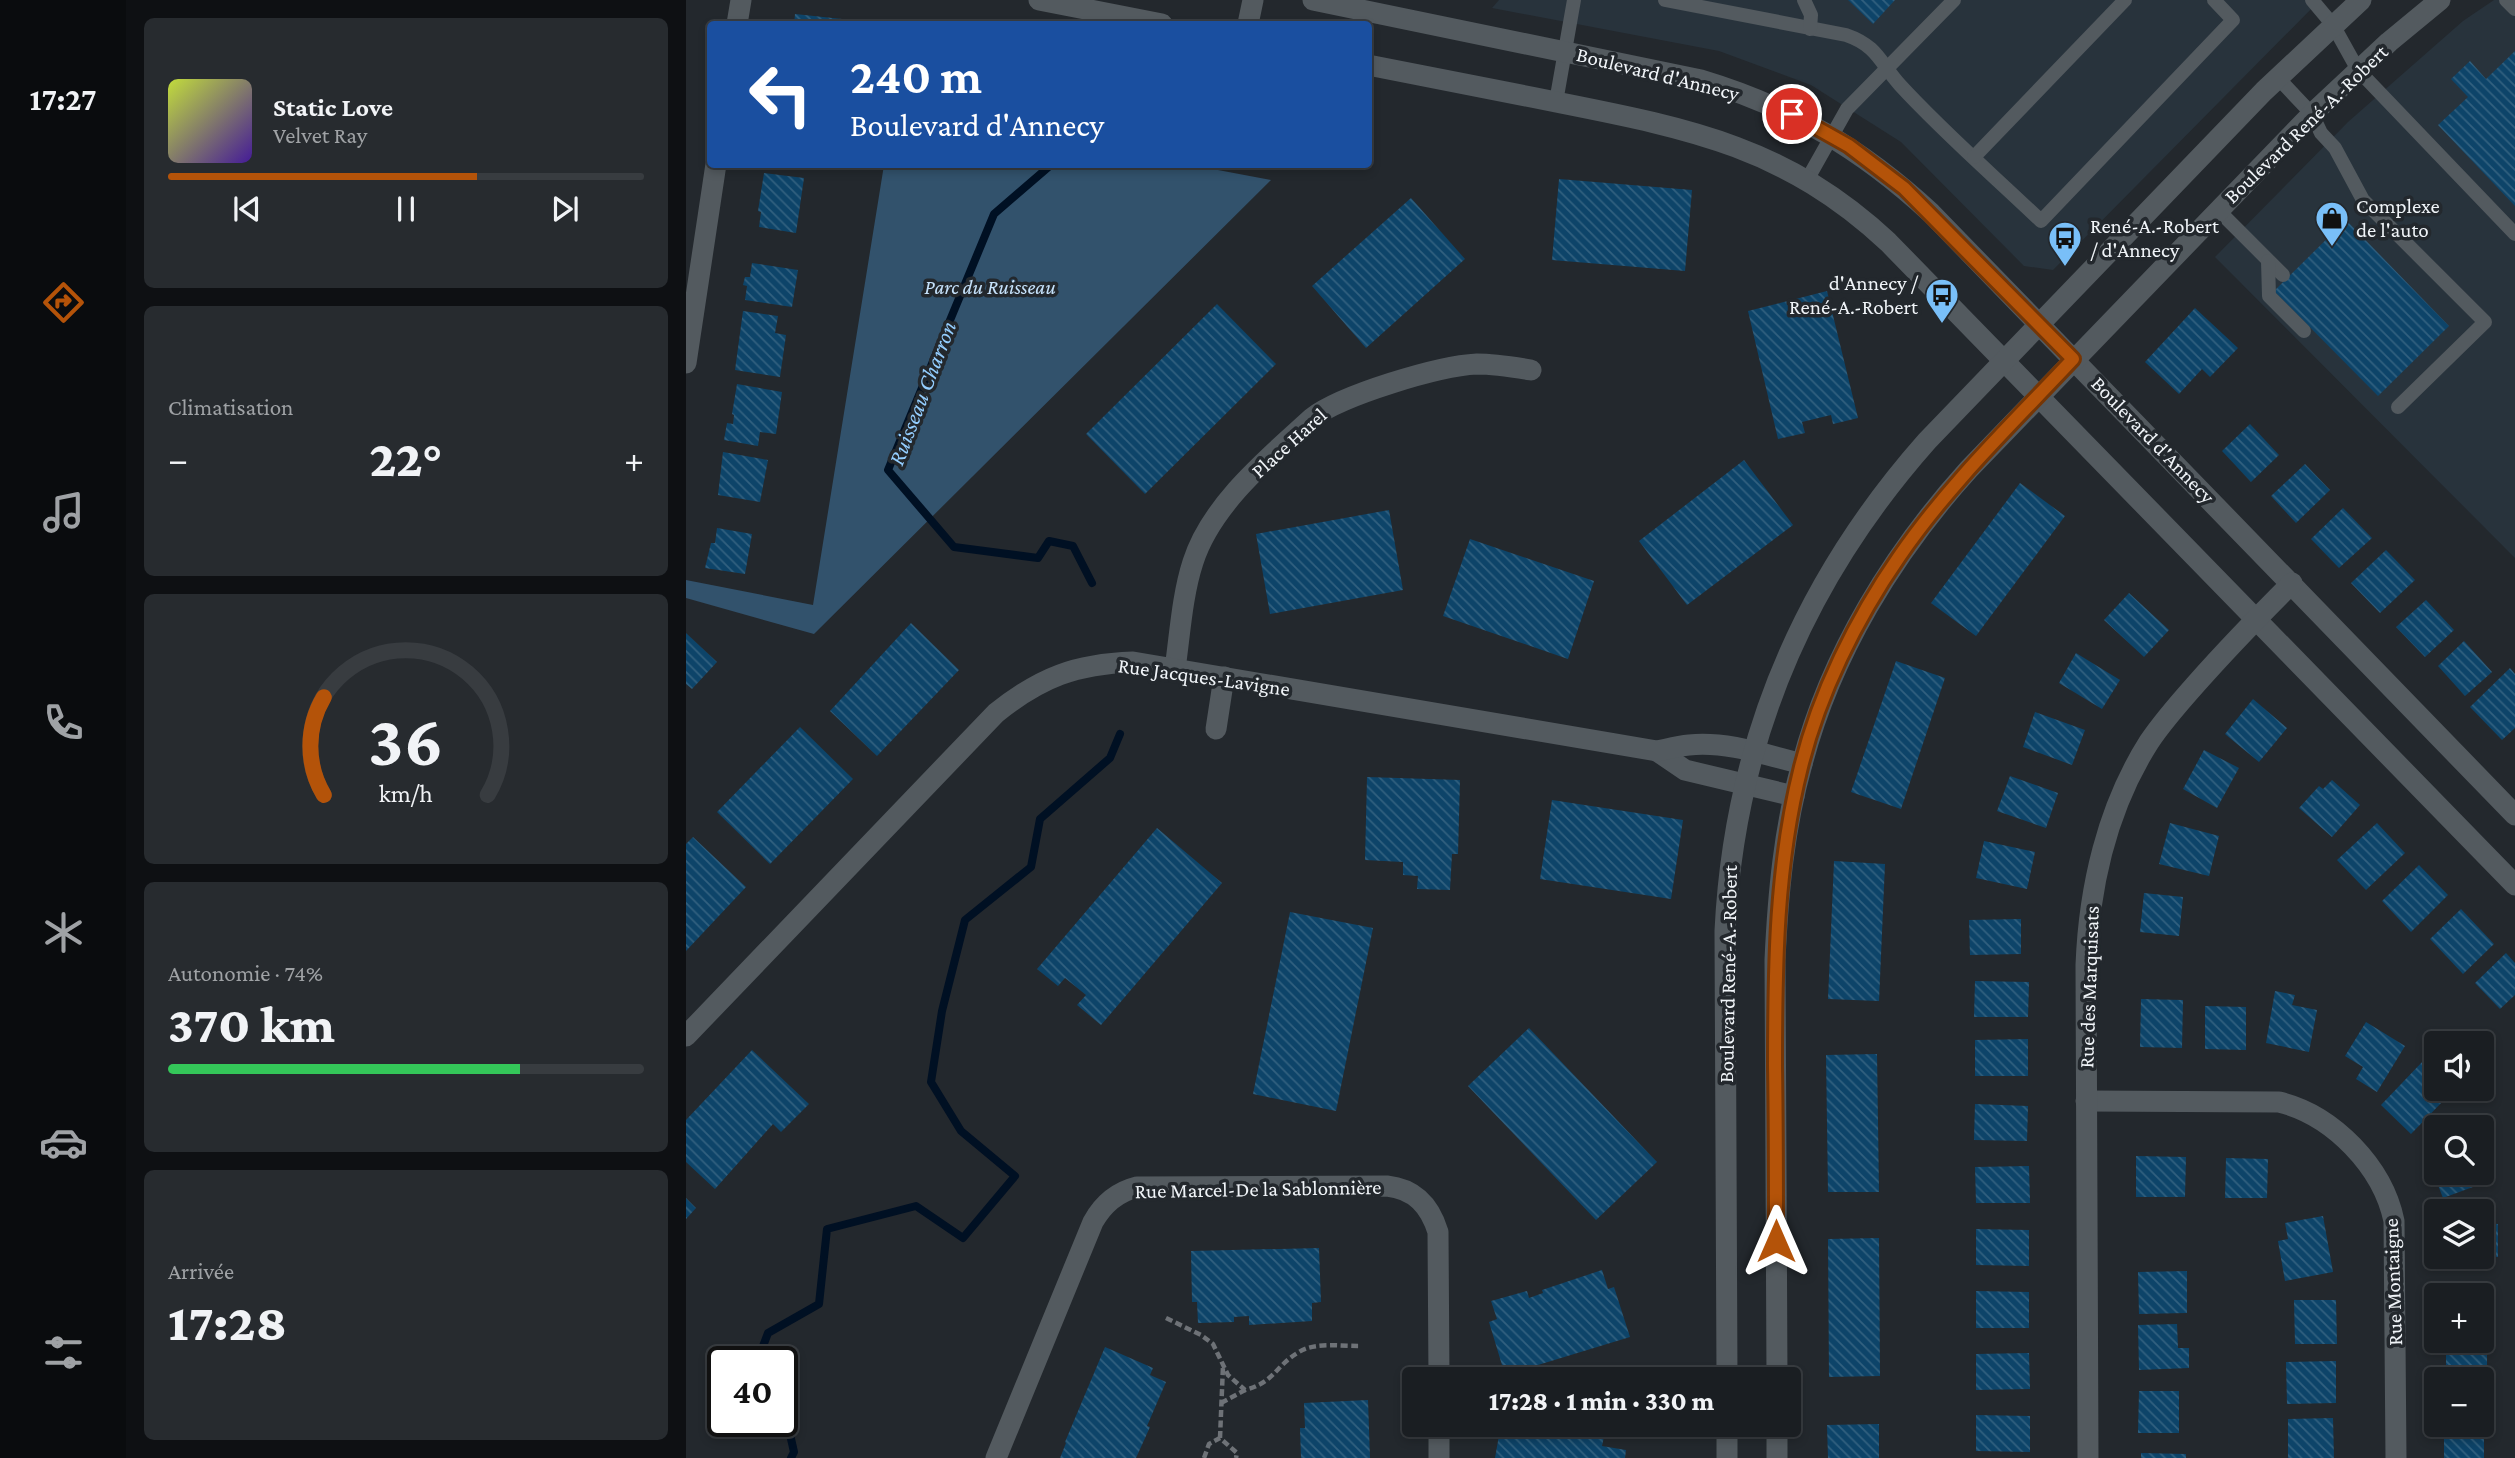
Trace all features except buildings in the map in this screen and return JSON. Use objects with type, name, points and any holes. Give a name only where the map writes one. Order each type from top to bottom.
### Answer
[{"type":"street","points":[[738,21],[741,0]]},
{"type":"street","points":[[1039,0],[1146,21]]},
{"type":"street","points":[[1249,21],[1253,0]]},
{"type":"street","name":"Boulevard d'Annecy","points":[[1313,0],[1677,74],[1724,87],[1769,103],[1867,158],[1904,188],[2073,359],[2515,815]]},
{"type":"street","name":"Boulevard René-A.-Robert","points":[[1727,1367],[1725,931],[1731,855],[1753,752],[1767,708],[1798,633],[1816,596],[1849,541],[1903,468],[2278,78],[2361,0]]},
{"type":"street","name":"Boulevard René-A.-Robert","points":[[1776,1367],[1775,960],[1779,894],[1794,796],[1802,764],[1818,714],[1845,650],[1898,558],[1951,489],[2073,359],[2312,114],[2358,70],[2440,0]]},
{"type":"street","points":[[1372,66],[1652,121],[1713,137],[1762,156],[1807,180],[1850,209],[1879,234],[2004,361],[2515,885]]},
{"type":"street","points":[[686,363],[696,225],[715,168]]},
{"type":"street","name":"Place Harel","points":[[1175,669],[1192,563],[1207,531],[1228,500],[1312,418],[1327,407],[1355,396],[1450,368],[1491,364],[1531,370]]},
{"type":"street","name":"Rue des Marquisats","points":[[2088,1458],[2087,942],[2094,884],[2114,814],[2134,767],[2160,726],[2292,583]]},
{"type":"street","name":"Rue Jacques-Lavigne","points":[[686,1036],[996,713],[1048,678],[1069,670],[1092,665],[1133,662],[1657,751],[1691,745],[1730,747],[1802,764]]},
{"type":"street","points":[[1216,729],[1224,677]]},
{"type":"street","name":"Rue Jacques-Lavigne","points":[[1657,751],[1685,769],[1794,796]]},
{"type":"street","name":"Rue Montaigne","points":[[2086,1101],[2279,1102],[2305,1110],[2318,1118],[2366,1162],[2384,1188],[2394,1221],[2396,1458]]},
{"type":"street","name":"Rue Marcel-De la Sablonnière","points":[[996,1458],[1093,1222],[1103,1206],[1137,1187],[1388,1186],[1416,1196],[1431,1213],[1438,1232],[1439,1367]]},
{"type":"street","points":[[1439,1437],[1439,1458]]},
{"type":"street","points":[[1727,1437],[1727,1458]]},
{"type":"street","points":[[1777,1437],[1777,1458]]},
{"type":"lane","points":[[1556,102],[1574,0]]},
{"type":"lane","points":[[1665,0],[1856,39],[1877,52],[1899,84],[2040,221],[2233,20],[2214,0]]},
{"type":"lane","points":[[1804,0],[1811,15],[1810,29]]},
{"type":"lane","points":[[1807,180],[1847,109],[1954,0]]},
{"type":"lane","points":[[1974,157],[2125,0]]},
{"type":"lane","points":[[2312,0],[2333,24],[2358,70],[2515,234]]},
{"type":"lane","points":[[2506,0],[2515,9]]},
{"type":"lane","points":[[2278,78],[2312,114],[2364,200],[2485,323],[2398,407]]},
{"type":"lane","points":[[2218,210],[2283,275]]},
{"type":"lane","points":[[2268,261],[2269,296],[2304,331]]},
{"type":"path","points":[[1166,1318],[1201,1335],[1213,1345],[1228,1374],[1245,1390]]},
{"type":"path","points":[[1221,1403],[1259,1386],[1305,1349],[1359,1346]]},
{"type":"path","points":[[1220,1438],[1223,1365]]},
{"type":"path","points":[[1204,1458],[1209,1444],[1220,1438]]},
{"type":"path","points":[[1220,1438],[1237,1453],[1236,1458]]},
{"type":"shaded area","points":[[1499,0],[2320,0],[2053,270],[2024,266],[1901,142],[1811,85],[1719,51],[1492,8]]},
{"type":"shaded area","points":[[2494,0],[2515,0],[2515,558],[2215,257],[2348,122],[2463,21]]},
{"type":"green space","name":"Parc du Ruisseau","points":[[884,168],[1207,168],[1271,180],[814,634],[686,598],[686,580],[813,605]]},
{"type":"waterway","name":"Ruisseau Charron","points":[[1047,168],[994,214],[888,470],[954,547],[1038,558],[1049,541],[1073,546],[1092,583]]},
{"type":"waterway","name":"Ruisseau Charron","points":[[763,1346],[768,1333],[819,1304],[827,1229],[916,1206],[963,1238],[1015,1176],[961,1131],[931,1082],[942,1011],[965,920],[1031,867],[1040,819],[1110,758],[1120,734]]},
{"type":"waterway","name":"Ruisseau Charron","points":[[791,1437],[794,1452],[791,1458]]},
{"type":"place","name":"Complexe de l'auto","points":[[2332,248]]},
{"type":"place","name":"René-A.-Robert / d'Annecy","points":[[2065,268]]},
{"type":"place","name":"d'Annecy / René-A.-Robert","points":[[1942,325]]},
{"type":"route","points":[[1776,1241],[1775,960],[1779,894],[1794,796],[1814,725],[1845,650],[1898,558],[1951,489],[2073,359],[1931,212],[1887,173],[1849,146],[1792,114]]}]
